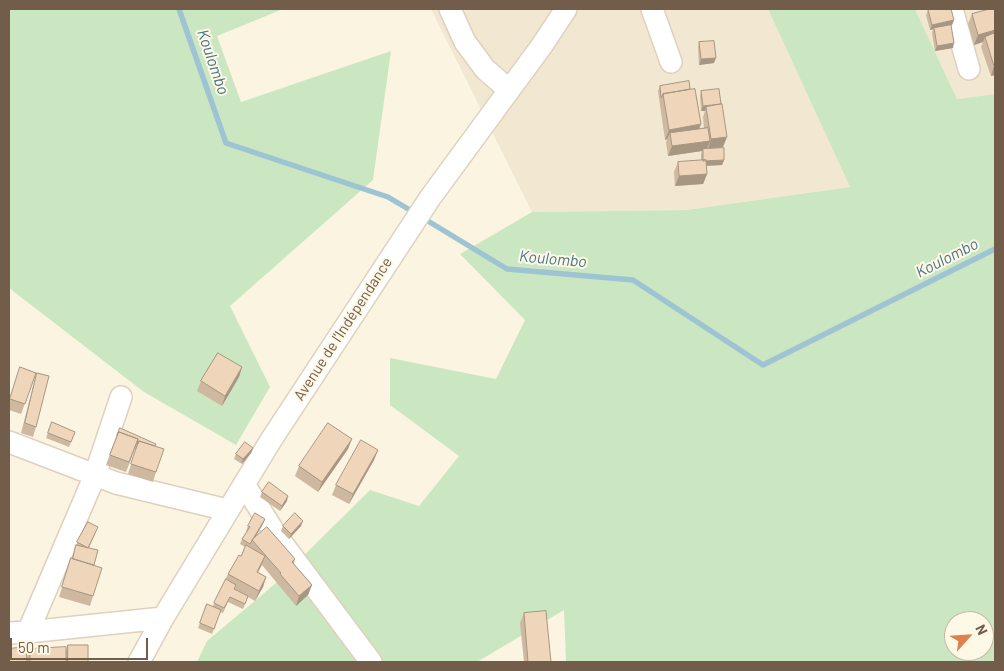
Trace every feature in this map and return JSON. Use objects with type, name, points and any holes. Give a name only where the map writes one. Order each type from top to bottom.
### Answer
[{"type":"street","points":[[450,9],[465,42],[485,69],[509,90]]},
{"type":"street","name":"Avenue de l'Indépendance","points":[[139,662],[227,510],[276,432],[430,198],[566,9]]},
{"type":"street","points":[[652,9],[671,62]]},
{"type":"street","points":[[952,9],[969,69]]},
{"type":"street","points":[[19,632],[95,475],[121,397]]},
{"type":"street","points":[[9,442],[116,483],[227,510]]},
{"type":"street","points":[[244,484],[276,535],[371,662]]},
{"type":"street","points":[[19,632],[163,618]]},
{"type":"shaded area","points":[[431,9],[768,9],[850,187],[686,210],[532,212]]},
{"type":"shaded area","points":[[915,9],[995,9],[995,94],[957,99]]},
{"type":"green space","points":[[9,9],[283,9],[217,36],[241,102],[391,51],[373,180],[230,306],[270,387],[236,445],[144,392],[9,288]]},
{"type":"green space","points":[[768,9],[915,9],[957,99],[995,94],[995,662],[566,662],[564,610],[477,662],[197,662],[207,641],[276,583],[370,490],[419,506],[459,456],[390,405],[390,358],[496,379],[525,320],[460,254],[532,212],[686,210],[850,187]]},
{"type":"building","points":[[951,9],[954,20],[932,25],[928,10]]},
{"type":"building","points":[[995,9],[995,30],[978,35],[972,14]]},
{"type":"building","points":[[951,25],[954,43],[937,46],[934,28]]},
{"type":"building","points":[[995,33],[995,66],[994,66],[985,37]]},
{"type":"building","points":[[714,41],[716,58],[701,59],[699,42]]},
{"type":"building","points":[[689,81],[690,89],[663,94],[661,98],[660,86]]},
{"type":"building","points":[[695,89],[701,124],[669,130],[663,94]]},
{"type":"building","points":[[719,89],[721,104],[703,106],[701,91]]},
{"type":"building","points":[[722,104],[727,137],[711,139],[706,107]]},
{"type":"building","points":[[708,128],[710,141],[672,146],[670,133]]},
{"type":"building","points":[[724,148],[724,160],[703,161],[703,149]]},
{"type":"building","points":[[706,160],[707,174],[679,176],[678,162]]},
{"type":"building","points":[[218,353],[242,367],[225,396],[201,381]]},
{"type":"building","points":[[20,367],[36,373],[25,404],[10,399]]},
{"type":"building","points":[[37,373],[49,376],[36,427],[25,423]]},
{"type":"building","points":[[52,422],[75,432],[71,442],[48,433]]},
{"type":"building","points":[[328,423],[352,439],[322,482],[299,466]]},
{"type":"building","points":[[120,428],[156,444],[155,446],[139,441],[137,444],[138,439],[119,432],[117,435]]},
{"type":"building","points":[[119,432],[138,439],[129,462],[110,455]]},
{"type":"building","points":[[361,440],[378,450],[353,494],[336,485]]},
{"type":"building","points":[[139,441],[164,449],[156,472],[131,464]]},
{"type":"building","points":[[245,442],[253,448],[243,459],[236,454]]},
{"type":"building","points":[[269,482],[288,496],[282,506],[262,492]]},
{"type":"building","points":[[255,513],[265,519],[250,544],[242,539],[250,527],[248,526]]},
{"type":"building","points":[[295,513],[303,521],[291,534],[283,526]]},
{"type":"building","points":[[88,522],[98,527],[88,548],[77,542]]},
{"type":"building","points":[[267,527],[295,559],[292,562],[312,585],[299,596],[252,540]]},
{"type":"building","points":[[76,545],[98,550],[94,565],[73,559]]},
{"type":"building","points":[[246,545],[265,556],[257,572],[266,577],[259,591],[228,574],[239,555],[241,556]]},
{"type":"building","points":[[71,558],[102,568],[93,596],[62,587]]},
{"type":"building","points":[[226,579],[236,585],[234,589],[248,596],[245,604],[230,597],[224,608],[214,603]]},
{"type":"building","points":[[207,604],[221,610],[214,629],[200,623]]},
{"type":"building","points":[[546,611],[551,662],[528,662],[524,613]]},
{"type":"building","points":[[68,645],[88,645],[88,662],[68,662]]},
{"type":"building","points":[[26,647],[27,662],[9,662],[9,649]]},
{"type":"building","points":[[66,647],[66,662],[30,662],[30,649]]},
{"type":"waterway","name":"Koulombo","points":[[179,9],[226,143],[388,197],[415,213]]},
{"type":"waterway","name":"Koulombo","points":[[423,218],[507,269],[633,280],[763,365],[995,249]]}]
